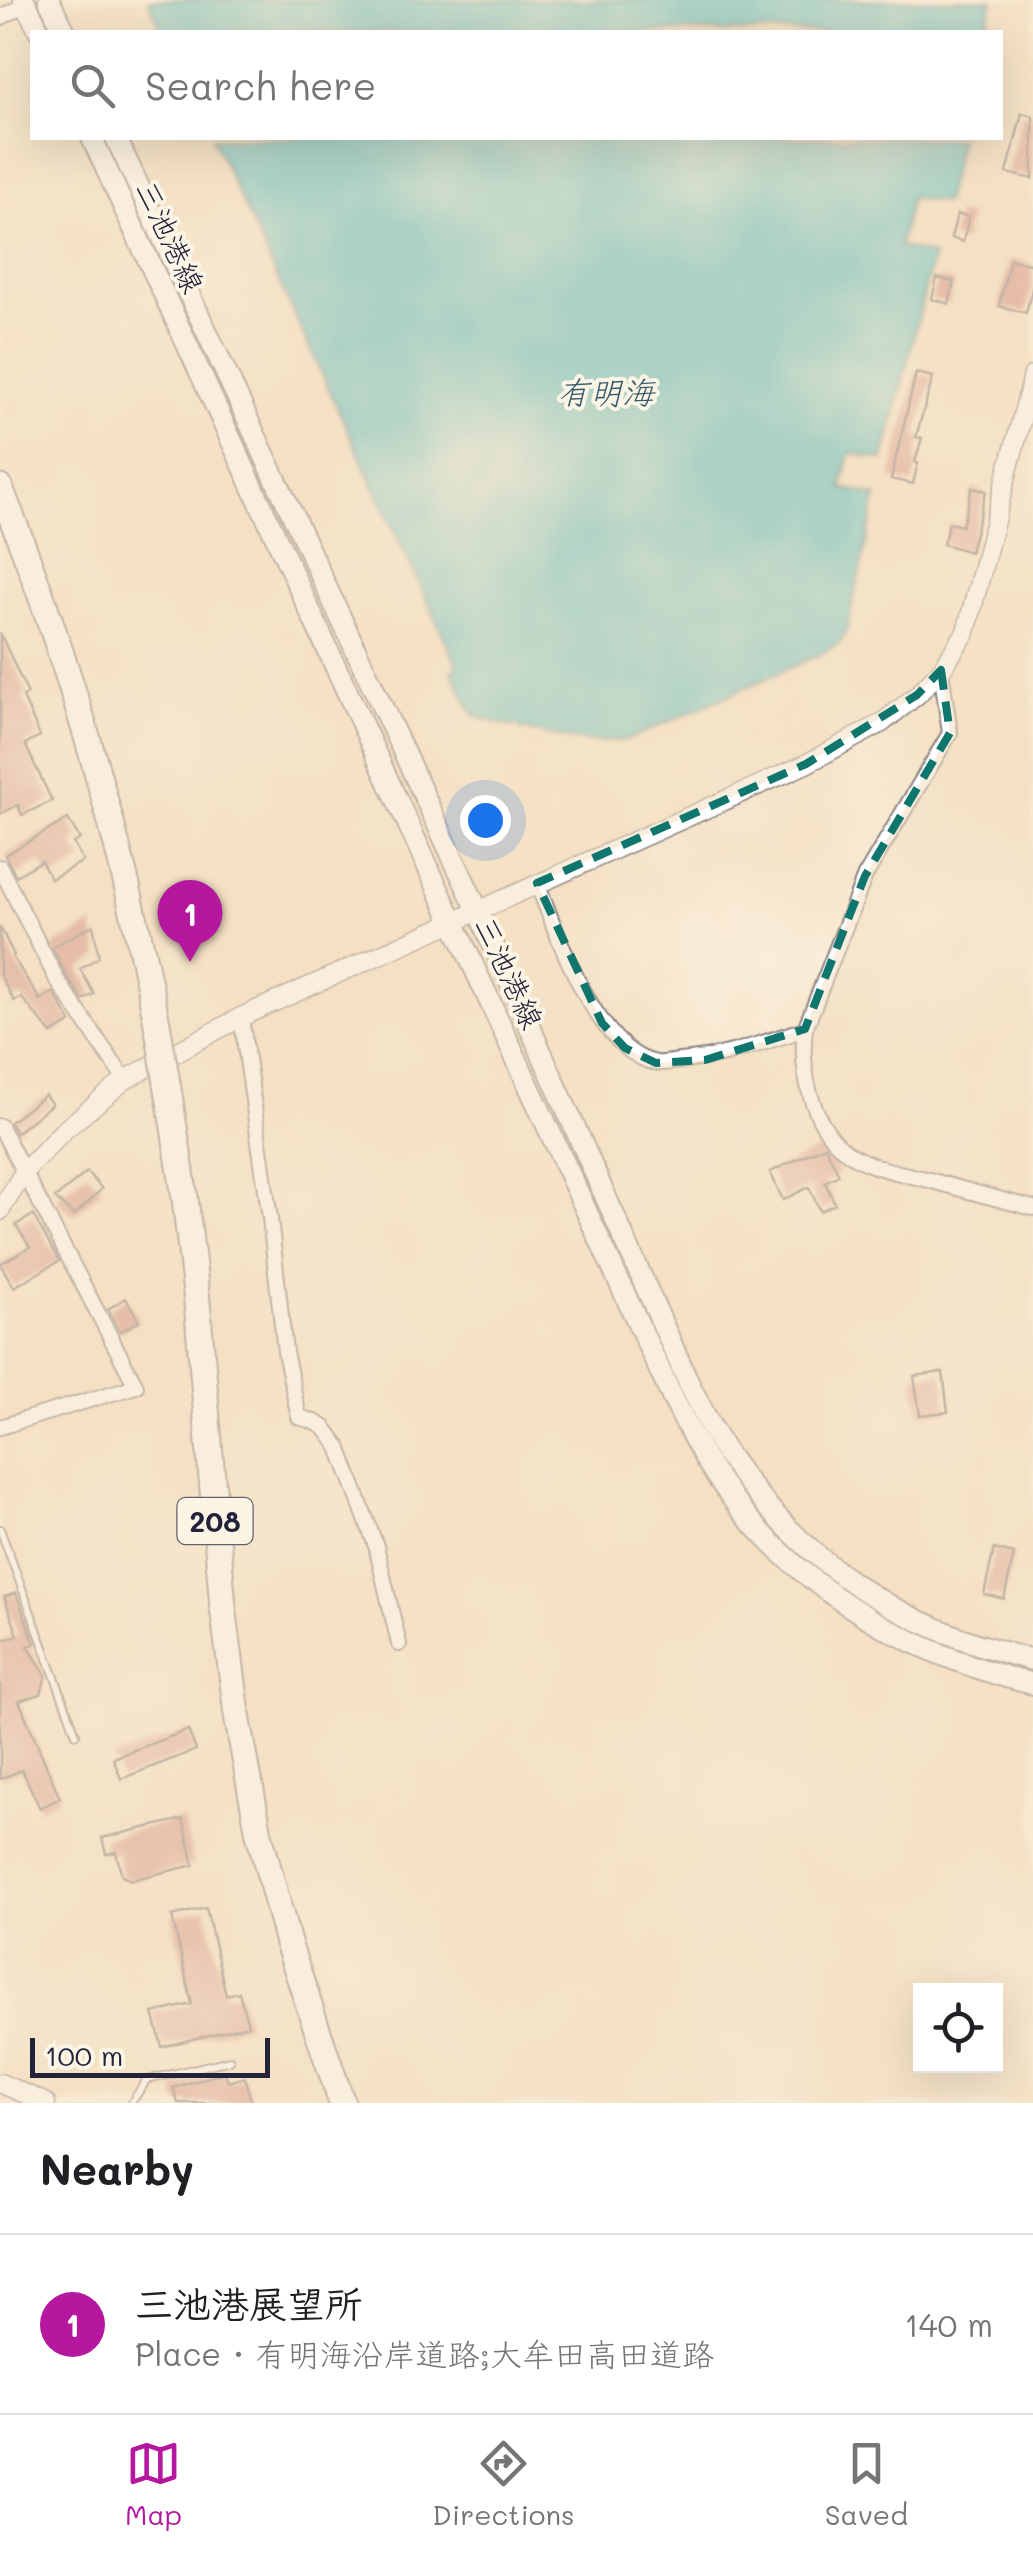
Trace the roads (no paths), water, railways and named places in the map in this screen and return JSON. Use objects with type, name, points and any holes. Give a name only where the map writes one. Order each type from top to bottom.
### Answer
[{"type":"highway","name":"208","points":[[0,488],[55,638],[114,830],[138,926],[185,1198],[198,1302],[223,1607],[238,1721],[259,1834],[327,2103]]},
{"type":"highway","name":"208","points":[[288,1943],[342,2103]]},
{"type":"main road","points":[[49,0],[64,30]]},
{"type":"main road","points":[[25,2],[39,30]]},
{"type":"main road","name":"三池港線","points":[[93,140],[673,1399],[707,1462],[743,1512],[785,1557],[831,1596],[880,1627],[942,1656],[1033,1684]]},
{"type":"main road","name":"三池港線","points":[[117,140],[478,911],[692,1390],[723,1448],[800,1542],[845,1580],[897,1611],[951,1636],[1033,1660]]},
{"type":"street","points":[[0,18],[25,2]]},
{"type":"street","points":[[0,1210],[24,1172],[62,1132],[125,1080],[241,1017],[806,764],[882,723],[917,695],[941,670],[966,632],[1033,375]]},
{"type":"street","points":[[941,670],[950,734],[866,876],[805,1029],[813,1106],[831,1136],[846,1151],[876,1166],[1033,1208]]},
{"type":"street","points":[[0,867],[58,980],[125,1080]]},
{"type":"street","points":[[537,883],[564,952],[594,1009],[602,1024],[625,1048],[656,1063],[705,1060],[805,1029]]},
{"type":"street","points":[[241,1017],[285,1352],[299,1417],[325,1428],[339,1447],[376,1546],[399,1644]]},
{"type":"street","points":[[0,1126],[136,1386],[0,1426]]},
{"type":"street","points":[[0,2083],[46,2103]]},
{"type":"lane","points":[[0,1529],[76,1734]]},
{"type":"lane","points":[[131,2103],[147,2080],[230,2060]]},
{"type":"water","points":[[148,0],[993,0],[986,30],[162,30]]},
{"type":"water","name":"有明海","points":[[213,140],[960,140],[944,203],[910,198],[899,246],[933,256],[884,460],[850,453],[842,488],[877,496],[841,642],[627,740],[599,742],[521,729],[518,725],[474,716],[452,671],[458,667]]},
{"type":"place","name":"三池港展望所","points":[[190,962]]}]
